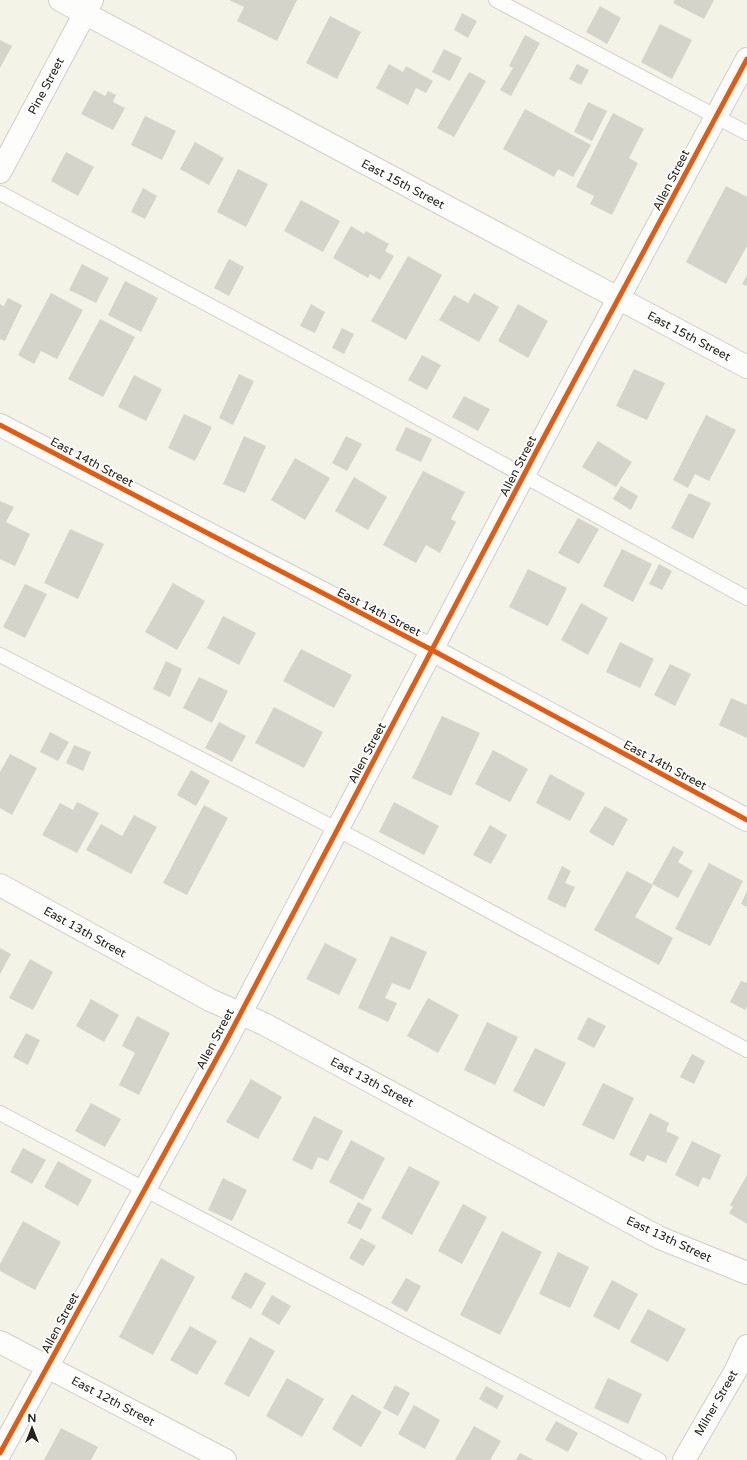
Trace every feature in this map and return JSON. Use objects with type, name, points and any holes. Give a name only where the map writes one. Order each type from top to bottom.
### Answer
[{"type":"street","name":"East 15th Street","points":[[60,0],[88,7],[620,300],[747,367]]},
{"type":"street","name":"Pine Street","points":[[0,172],[88,7]]},
{"type":"street","name":"Allen Street","points":[[0,1453],[240,1013],[524,477],[620,300],[688,167],[747,59]]},
{"type":"street","name":"East 14th Street","points":[[0,425],[432,650],[747,820]]},
{"type":"street","name":"East 13th Street","points":[[0,885],[210,1000],[264,1024],[660,1238],[747,1273]]},
{"type":"street","name":"East 12th Street","points":[[0,1342],[225,1460]]},
{"type":"street","name":"Milner Street","points":[[684,1460],[735,1372],[747,1346]]},
{"type":"lane","points":[[496,0],[747,133]]},
{"type":"lane","points":[[0,193],[373,393],[747,598]]},
{"type":"lane","points":[[0,655],[338,830],[747,1050]]},
{"type":"lane","points":[[0,1113],[659,1460]]},
{"type":"building","points":[[229,0],[297,0],[277,41],[237,21],[244,7]]},
{"type":"building","points":[[675,0],[714,0],[704,19],[673,3]]},
{"type":"building","points":[[600,6],[621,18],[607,44],[586,32]]},
{"type":"building","points":[[462,13],[477,21],[468,38],[454,30]]},
{"type":"building","points":[[330,16],[361,32],[337,79],[306,63]]},
{"type":"building","points":[[660,24],[692,40],[672,79],[641,62]]},
{"type":"building","points":[[525,35],[540,43],[511,96],[500,90],[513,68],[509,66]]},
{"type":"building","points":[[0,40],[12,46],[0,68]]},
{"type":"building","points":[[444,49],[462,58],[450,81],[432,72]]},
{"type":"building","points":[[389,64],[403,72],[406,66],[433,81],[426,93],[416,88],[408,105],[376,88]]},
{"type":"building","points":[[577,64],[589,70],[581,85],[569,79]]},
{"type":"building","points":[[469,72],[486,81],[454,137],[437,128]]},
{"type":"building","points":[[94,90],[105,96],[108,91],[116,95],[113,102],[125,108],[113,130],[81,114]]},
{"type":"building","points":[[588,102],[607,111],[592,141],[574,132]]},
{"type":"building","points":[[525,109],[591,145],[573,177],[558,169],[554,177],[503,149]]},
{"type":"building","points":[[613,113],[644,129],[629,158],[638,163],[612,215],[590,204],[594,196],[576,187]]},
{"type":"building","points":[[145,116],[176,131],[162,160],[131,145]]},
{"type":"building","points":[[195,142],[224,158],[209,185],[180,169]]},
{"type":"building","points":[[66,152],[94,167],[78,196],[51,181]]},
{"type":"building","points":[[238,169],[268,184],[246,227],[217,212]]},
{"type":"building","points":[[726,186],[747,197],[747,246],[726,284],[686,262]]},
{"type":"building","points":[[143,188],[157,196],[145,219],[131,212]]},
{"type":"building","points":[[301,200],[340,221],[323,252],[284,231]]},
{"type":"building","points":[[351,226],[364,234],[366,231],[389,244],[385,251],[394,256],[380,280],[370,274],[368,278],[333,258]]},
{"type":"building","points":[[408,256],[442,275],[406,340],[371,321]]},
{"type":"building","points":[[229,259],[244,267],[229,296],[214,288]]},
{"type":"building","points":[[82,264],[109,278],[96,303],[69,290]]},
{"type":"building","points":[[747,275],[747,286],[742,284]]},
{"type":"building","points":[[125,281],[158,298],[141,332],[108,315]]},
{"type":"building","points":[[51,293],[83,310],[57,359],[41,351],[34,364],[18,355]]},
{"type":"building","points":[[474,293],[499,307],[479,342],[439,320],[454,295],[468,303]]},
{"type":"building","points":[[8,298],[22,305],[5,341],[0,339],[0,304],[4,306]]},
{"type":"building","points":[[311,304],[325,312],[315,333],[300,326]]},
{"type":"building","points":[[518,304],[548,321],[528,358],[498,341]]},
{"type":"building","points":[[100,319],[135,337],[103,397],[68,379]]},
{"type":"building","points":[[342,328],[354,334],[344,354],[332,348]]},
{"type":"building","points":[[422,355],[441,365],[427,390],[408,380]]},
{"type":"building","points":[[634,369],[665,383],[647,420],[616,406]]},
{"type":"building","points":[[239,374],[254,381],[233,425],[219,418]]},
{"type":"building","points":[[134,375],[162,389],[146,421],[118,407]]},
{"type":"building","points":[[464,396],[490,409],[478,431],[452,417]]},
{"type":"building","points":[[184,414],[212,427],[195,461],[168,448]]},
{"type":"building","points":[[706,415],[736,430],[709,481],[695,474],[688,488],[673,480]]},
{"type":"building","points":[[406,427],[432,439],[421,462],[395,450]]},
{"type":"building","points":[[244,436],[266,446],[245,493],[223,484]]},
{"type":"building","points":[[346,436],[362,444],[347,471],[332,463]]},
{"type":"building","points":[[598,441],[632,462],[616,487],[582,467]]},
{"type":"building","points":[[295,458],[330,478],[305,520],[271,500]]},
{"type":"building","points":[[423,471],[465,492],[451,519],[456,522],[440,553],[426,545],[416,563],[383,545]]},
{"type":"building","points":[[354,477],[387,497],[368,530],[335,511]]},
{"type":"building","points":[[621,486],[638,496],[631,510],[613,499]]},
{"type":"building","points":[[689,493],[711,503],[693,539],[671,528]]},
{"type":"building","points":[[0,501],[14,507],[6,522],[30,534],[15,566],[0,559]]},
{"type":"building","points":[[578,518],[599,529],[579,564],[558,553]]},
{"type":"building","points":[[70,529],[104,544],[78,599],[44,583]]},
{"type":"building","points":[[622,549],[652,564],[633,602],[603,586]]},
{"type":"building","points":[[659,564],[672,571],[662,590],[649,584]]},
{"type":"building","points":[[528,569],[567,588],[548,626],[509,607]]},
{"type":"building","points":[[173,583],[205,601],[177,650],[145,632]]},
{"type":"building","points":[[25,584],[47,594],[25,638],[3,627]]},
{"type":"building","points":[[581,603],[608,618],[588,655],[561,640]]},
{"type":"building","points":[[223,616],[256,633],[239,665],[207,648]]},
{"type":"building","points":[[620,642],[654,659],[640,688],[606,672]]},
{"type":"building","points":[[301,649],[352,675],[334,708],[283,681]]},
{"type":"building","points":[[166,661],[182,669],[170,697],[153,689]]},
{"type":"building","points":[[670,664],[691,674],[675,706],[654,695]]},
{"type":"building","points":[[199,677],[228,691],[212,723],[183,708]]},
{"type":"building","points":[[731,698],[747,705],[747,738],[719,725]]},
{"type":"building","points":[[274,707],[323,732],[304,768],[255,743]]},
{"type":"building","points":[[442,716],[480,733],[451,796],[412,778]]},
{"type":"building","points":[[219,722],[246,736],[232,762],[205,748]]},
{"type":"building","points":[[50,732],[69,742],[58,761],[40,752]]},
{"type":"building","points":[[74,745],[91,752],[83,771],[66,763]]},
{"type":"building","points":[[493,750],[528,769],[510,802],[475,784]]},
{"type":"building","points":[[10,754],[37,768],[12,815],[0,808],[0,772]]},
{"type":"building","points":[[191,770],[210,781],[196,806],[177,795]]},
{"type":"building","points":[[550,774],[585,793],[570,821],[536,803]]},
{"type":"building","points":[[77,802],[99,813],[77,853],[42,835],[60,803],[73,810]]},
{"type":"building","points":[[394,802],[439,826],[424,855],[379,832]]},
{"type":"building","points":[[204,805],[228,818],[187,895],[163,883]]},
{"type":"building","points":[[605,806],[628,819],[613,846],[589,832]]},
{"type":"building","points":[[134,815],[157,827],[131,874],[86,850],[101,824],[122,836]]},
{"type":"building","points":[[490,825],[507,835],[491,864],[473,855]]},
{"type":"building","points":[[673,846],[684,852],[678,862],[693,871],[678,898],[652,884]]},
{"type":"building","points":[[709,863],[743,881],[710,946],[675,929]]},
{"type":"building","points":[[562,866],[571,871],[565,883],[575,887],[565,908],[547,899]]},
{"type":"building","points":[[627,871],[653,885],[635,917],[673,938],[659,965],[594,930]]},
{"type":"building","points":[[747,891],[747,907],[741,904]]},
{"type":"building","points":[[391,936],[427,952],[410,990],[392,983],[385,998],[397,1003],[388,1022],[358,1008]]},
{"type":"building","points":[[325,943],[357,959],[339,995],[306,979]]},
{"type":"building","points":[[0,948],[11,954],[0,974]]},
{"type":"building","points":[[30,959],[53,972],[33,1010],[9,998]]},
{"type":"building","points":[[741,981],[747,983],[747,1006],[745,1010],[730,1002]]},
{"type":"building","points":[[428,998],[459,1015],[438,1053],[407,1036]]},
{"type":"building","points":[[91,999],[119,1015],[104,1042],[76,1026]]},
{"type":"building","points":[[137,1016],[170,1033],[139,1095],[119,1085],[135,1053],[122,1046]]},
{"type":"building","points":[[588,1017],[606,1026],[594,1048],[577,1039]]},
{"type":"building","points":[[487,1022],[518,1037],[495,1085],[464,1070]]},
{"type":"building","points":[[26,1033],[40,1040],[28,1065],[13,1057]]},
{"type":"building","points":[[535,1048],[566,1063],[544,1107],[513,1091]]},
{"type":"building","points":[[692,1054],[705,1061],[694,1084],[680,1077]]},
{"type":"building","points":[[251,1079],[282,1097],[258,1139],[226,1122]]},
{"type":"building","points":[[603,1083],[634,1098],[614,1140],[582,1125]]},
{"type":"building","points":[[91,1103],[121,1119],[105,1147],[75,1131]]},
{"type":"building","points":[[650,1113],[669,1123],[666,1131],[679,1137],[666,1163],[647,1155],[644,1162],[629,1155]]},
{"type":"building","points":[[314,1116],[343,1131],[328,1161],[318,1157],[312,1170],[292,1160]]},
{"type":"building","points":[[351,1140],[385,1158],[363,1200],[329,1182]]},
{"type":"building","points":[[692,1141],[721,1155],[710,1180],[703,1177],[698,1187],[675,1175]]},
{"type":"building","points":[[23,1148],[46,1160],[32,1184],[10,1172]]},
{"type":"building","points":[[58,1161],[92,1180],[78,1206],[44,1187]]},
{"type":"building","points":[[409,1166],[440,1182],[412,1235],[381,1218]]},
{"type":"building","points":[[747,1175],[747,1224],[729,1213],[733,1207],[730,1205]]},
{"type":"building","points":[[223,1178],[247,1190],[232,1221],[208,1210]]},
{"type":"building","points":[[358,1202],[372,1209],[361,1230],[347,1223]]},
{"type":"building","points":[[463,1204],[487,1217],[462,1264],[438,1251]]},
{"type":"building","points":[[23,1221],[61,1242],[35,1290],[0,1271],[0,1264]]},
{"type":"building","points":[[502,1231],[542,1252],[500,1335],[460,1315]]},
{"type":"building","points":[[361,1238],[376,1246],[363,1266],[349,1258]]},
{"type":"building","points":[[558,1252],[589,1267],[570,1308],[539,1294]]},
{"type":"building","points":[[161,1258],[195,1277],[153,1355],[119,1337]]},
{"type":"building","points":[[245,1272],[266,1283],[251,1309],[231,1298]]},
{"type":"building","points":[[406,1278],[421,1286],[407,1312],[391,1303]]},
{"type":"building","points":[[612,1280],[638,1294],[619,1330],[593,1316]]},
{"type":"building","points":[[272,1295],[291,1306],[279,1325],[261,1314]]},
{"type":"building","points":[[648,1309],[686,1329],[668,1362],[630,1342]]},
{"type":"building","points":[[190,1326],[217,1341],[197,1375],[170,1360]]},
{"type":"building","points":[[250,1337],[275,1351],[249,1397],[224,1384]]},
{"type":"building","points":[[287,1378],[324,1399],[302,1437],[266,1416]]},
{"type":"building","points":[[608,1378],[642,1394],[628,1424],[594,1408]]},
{"type":"building","points":[[395,1385],[410,1393],[398,1416],[383,1408]]},
{"type":"building","points":[[486,1386],[504,1396],[497,1409],[479,1399]]},
{"type":"building","points":[[352,1394],[382,1412],[361,1447],[332,1429]]},
{"type":"building","points":[[414,1405],[440,1420],[425,1449],[398,1434]]},
{"type":"building","points":[[556,1421],[578,1433],[568,1452],[545,1440]]},
{"type":"building","points":[[474,1426],[501,1441],[490,1460],[455,1460]]},
{"type":"building","points":[[61,1428],[98,1447],[91,1460],[44,1460]]},
{"type":"building","points":[[520,1453],[534,1460],[516,1460]]},
{"type":"cycle path","points":[[0,1453],[224,1045],[536,452],[747,59]]},
{"type":"cycle path","points":[[0,425],[432,650],[747,820]]}]
